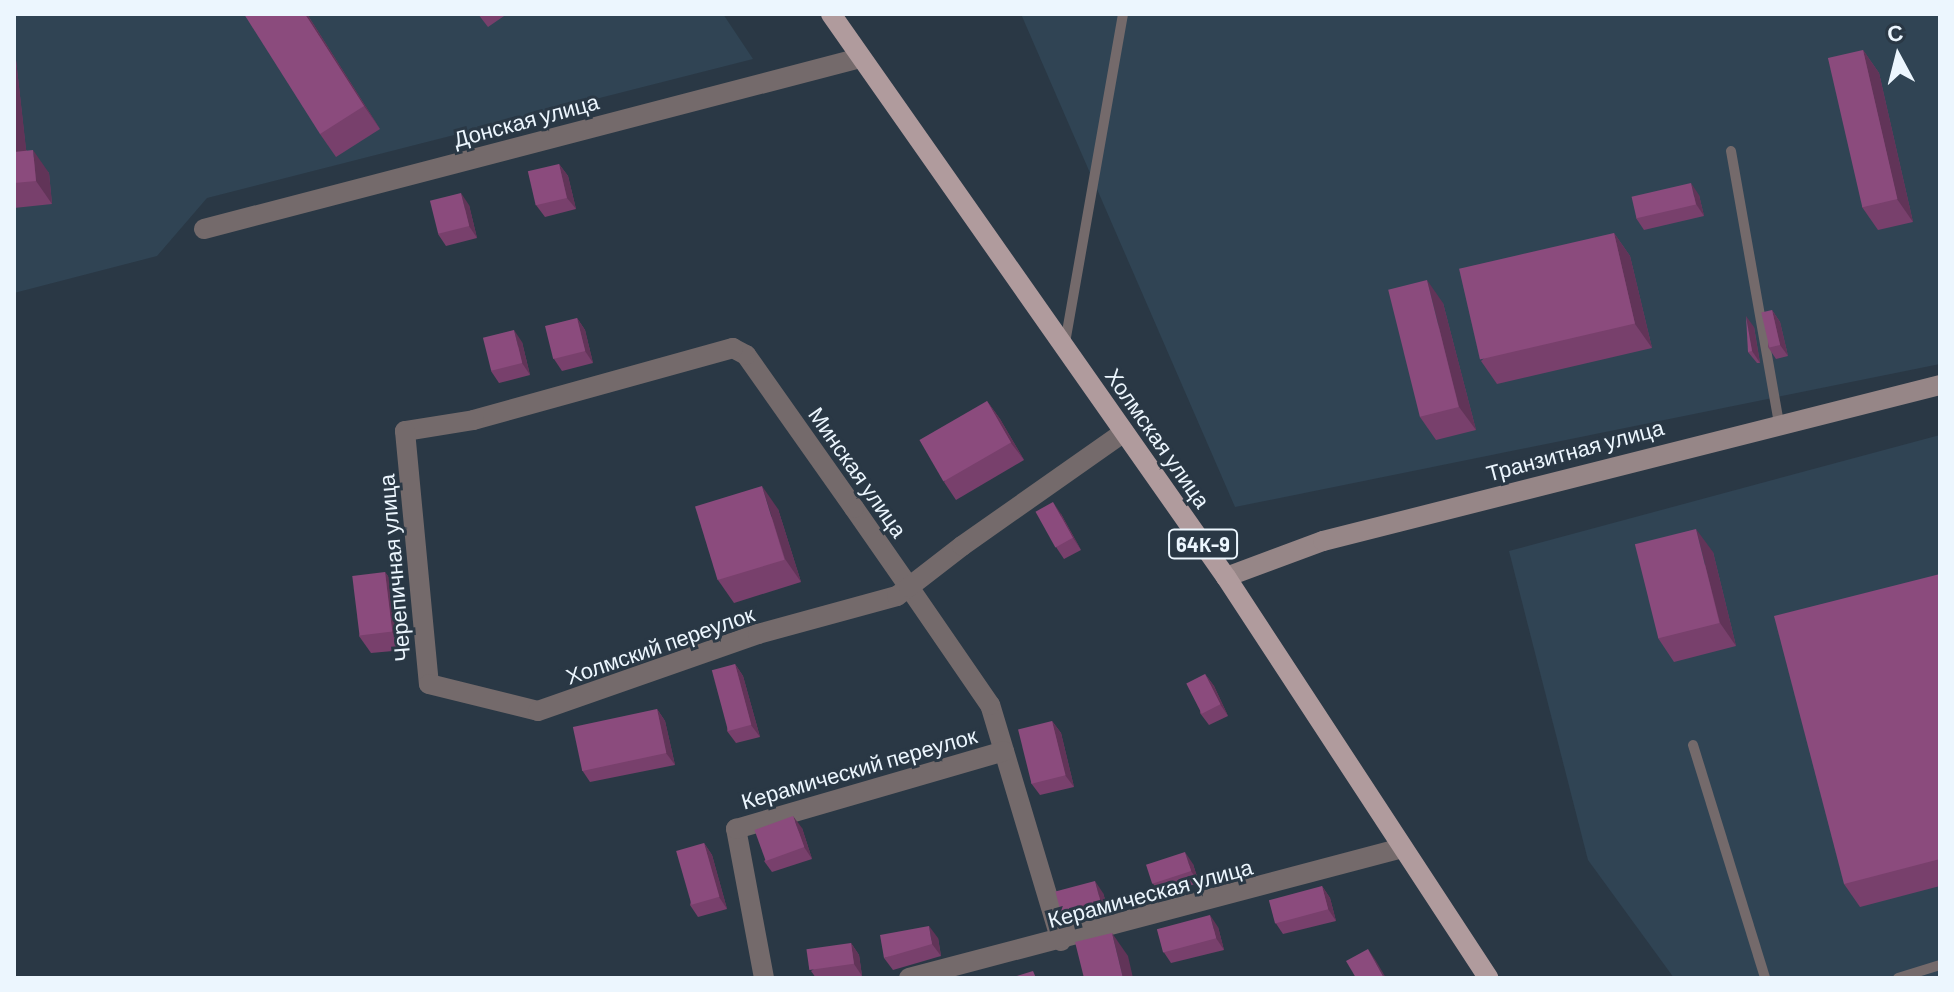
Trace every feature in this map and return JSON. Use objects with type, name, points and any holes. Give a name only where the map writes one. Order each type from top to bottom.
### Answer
[{"type":"main road","name":"Холмская улица","points":[[831,14],[1226,577],[1488,978]]},
{"type":"main road","name":"Транзитная улица","points":[[1226,577],[1323,541],[1779,422],[1940,385]]},
{"type":"street","name":"Донская улица","points":[[204,229],[860,58]]},
{"type":"street","name":"Минская улица","points":[[405,431],[474,420],[733,348],[746,355],[990,705],[1061,941]]},
{"type":"street","name":"Черепичная улица","points":[[405,431],[429,684],[538,711]]},
{"type":"street","name":"Холмский переулок","points":[[538,711],[758,634],[868,609],[909,587],[1124,432]]},
{"type":"street","name":"Керамический переулок","points":[[764,978],[736,829],[1004,751]]},
{"type":"street","name":"Керамическая улица","points":[[909,978],[1061,941],[1402,848]]},
{"type":"lane","points":[[1065,347],[1123,14]]},
{"type":"lane","points":[[1731,151],[1779,422]]},
{"type":"lane","points":[[1693,745],[1765,978]]},
{"type":"lane","points":[[1898,978],[1940,965]]},
{"type":"shaded area","points":[[14,14],[723,14],[753,59],[207,198],[157,256],[14,293]]},
{"type":"shaded area","points":[[1021,14],[1940,14],[1940,364],[1235,507]]},
{"type":"shaded area","points":[[1940,435],[1940,978],[1674,978],[1588,860],[1509,551]]},
{"type":"building","points":[[244,14],[305,14],[364,106],[320,134]]},
{"type":"building","points":[[1863,50],[1897,199],[1862,207],[1828,58]]},
{"type":"building","points":[[33,150],[36,181],[14,183],[14,152]]},
{"type":"building","points":[[559,164],[567,198],[536,205],[528,171]]},
{"type":"building","points":[[1691,183],[1696,204],[1637,218],[1632,197]]},
{"type":"building","points":[[461,193],[469,226],[438,234],[430,201]]},
{"type":"building","points":[[1614,233],[1635,324],[1480,359],[1459,269]]},
{"type":"building","points":[[1427,280],[1459,407],[1420,417],[1388,290]]},
{"type":"building","points":[[1772,310],[1780,345],[1769,348],[1761,312]]},
{"type":"building","points":[[1746,316],[1752,351],[1748,352]]},
{"type":"building","points":[[577,318],[585,351],[553,359],[545,326]]},
{"type":"building","points":[[514,330],[522,363],[491,371],[483,338]]},
{"type":"building","points":[[987,401],[1011,443],[943,482],[919,440]]},
{"type":"building","points":[[762,486],[785,560],[718,580],[695,506]]},
{"type":"building","points":[[1053,502],[1073,538],[1055,548],[1036,512]]},
{"type":"building","points":[[1696,529],[1719,623],[1658,638],[1635,544]]},
{"type":"building","points":[[385,572],[392,632],[360,636],[352,576]]},
{"type":"building","points":[[1940,574],[1940,859],[1844,884],[1774,616]]},
{"type":"building","points":[[735,664],[751,725],[728,731],[712,670]]},
{"type":"building","points":[[1205,674],[1220,704],[1202,714],[1186,684]]},
{"type":"building","points":[[657,709],[666,753],[582,771],[573,727]]},
{"type":"building","points":[[1052,721],[1066,775],[1032,784],[1018,729]]},
{"type":"building","points":[[793,816],[804,847],[766,861],[754,830]]},
{"type":"building","points":[[704,843],[719,897],[692,905],[676,851]]},
{"type":"building","points":[[1185,852],[1191,871],[1152,884],[1146,865]]},
{"type":"building","points":[[1095,881],[1100,900],[1061,911],[1055,892]]},
{"type":"building","points":[[1322,886],[1328,909],[1275,923],[1269,900]]},
{"type":"building","points":[[1210,915],[1216,938],[1163,952],[1157,929]]},
{"type":"building","points":[[929,926],[932,944],[884,958],[880,935]]},
{"type":"building","points":[[1112,933],[1123,978],[1084,978],[1075,942]]},
{"type":"building","points":[[851,943],[854,964],[809,970],[806,949]]},
{"type":"building","points":[[1368,949],[1384,978],[1356,978],[1346,961]]},
{"type":"building","points":[[1033,971],[1036,978],[1010,978]]}]
